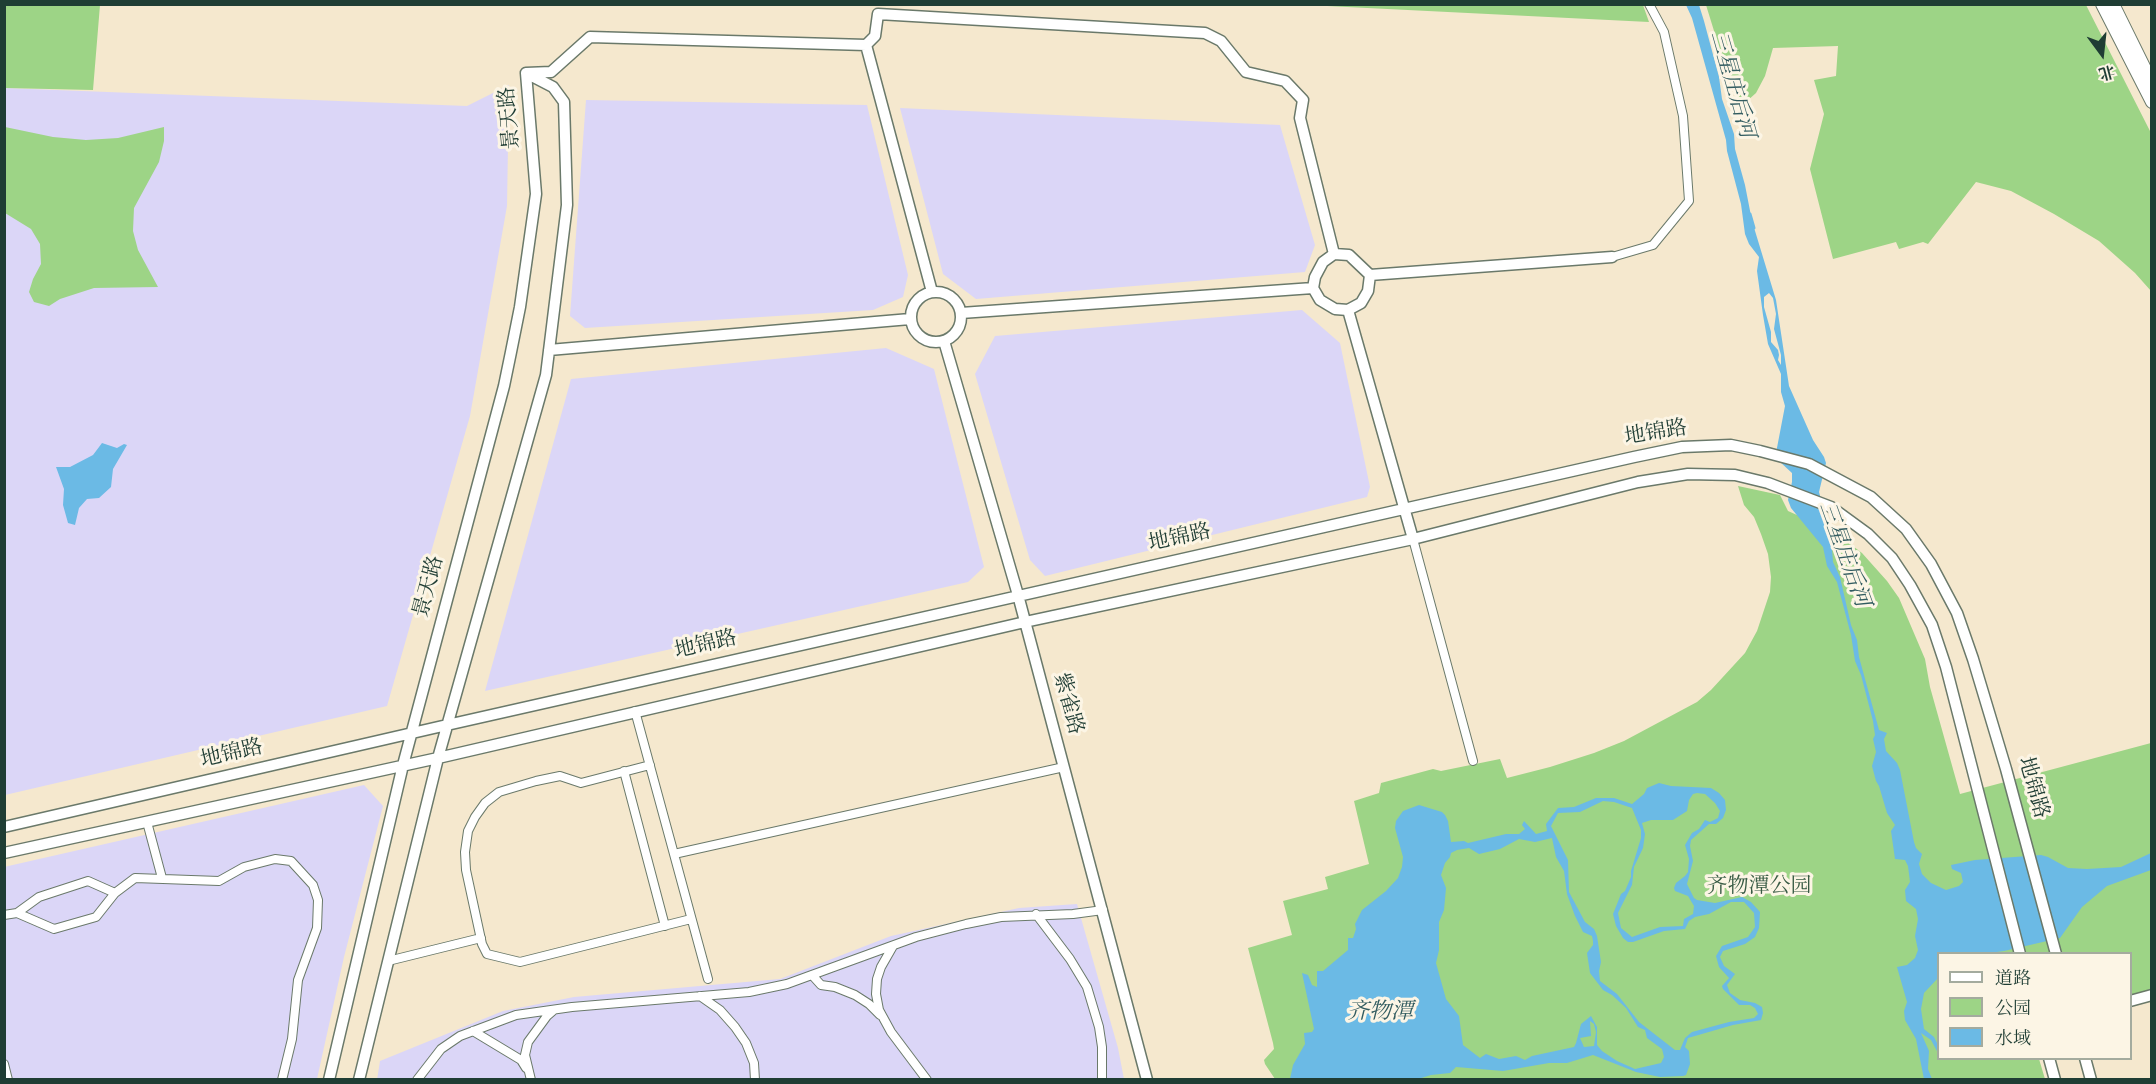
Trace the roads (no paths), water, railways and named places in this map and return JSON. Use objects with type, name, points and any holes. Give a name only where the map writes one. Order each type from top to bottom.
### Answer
[{"type":"main road","points":[[2102,4],[2151,102]]},
{"type":"main road","points":[[2113,4],[2151,83]]},
{"type":"street","points":[[1370,275],[1368,291],[1361,303],[1348,310],[1335,309],[1320,300],[1313,288],[1315,277],[1323,262],[1334,254],[1349,255],[1370,275],[1612,257],[1653,245],[1689,201],[1683,116],[1664,32],[1649,4]]},
{"type":"street","points":[[526,73],[551,72],[590,37],[866,45],[875,36],[878,14],[1205,33],[1221,41],[1246,72],[1285,81],[1303,100],[1300,118],[1334,254]]},
{"type":"street","points":[[866,45],[932,292]]},
{"type":"street","name":"景天路","points":[[359,1080],[438,758],[546,375],[567,205],[564,102],[553,87],[526,73]]},
{"type":"street","name":"景天路","points":[[329,1080],[402,765],[504,386],[520,307],[536,194],[526,73]]},
{"type":"street","points":[[961,313],[1313,288]]},
{"type":"street","points":[[932,292],[940,292],[954,299],[961,313],[958,330],[944,341],[929,342],[922,338],[916,333],[910,319],[911,311],[918,298],[932,292]]},
{"type":"street","points":[[1348,310],[1473,761]]},
{"type":"street","points":[[549,350],[910,319]]},
{"type":"street","name":"紫雀路","points":[[944,341],[1018,595],[1147,1080]]},
{"type":"street","name":"地锦路","points":[[4,827],[1634,457],[1682,447],[1731,445],[1760,450],[1809,464],[1870,498],[1906,529],[1931,564],[1946,590],[1973,659],[2024,833],[2055,952]]},
{"type":"street","name":"地锦路","points":[[4,853],[438,758],[1025,622],[1413,539],[1670,476],[1735,475],[1787,490],[1831,507],[1868,534],[1892,558],[1910,585],[1932,625],[1946,667],[2019,952]]},
{"type":"street","points":[[635,711],[708,979]]},
{"type":"street","points":[[650,765],[581,783],[560,776],[536,781],[500,792],[485,803],[468,831],[465,852],[466,870],[481,938],[487,954],[520,962],[691,919]]},
{"type":"street","points":[[674,854],[1064,767]]},
{"type":"street","points":[[624,771],[665,926]]},
{"type":"street","points":[[147,822],[162,878]]},
{"type":"street","points":[[4,915],[17,914],[54,929],[96,917],[115,893],[135,878],[219,881],[244,867],[275,859],[284,858],[291,861],[313,885],[318,900],[317,928],[298,980],[292,1039],[282,1080]]},
{"type":"street","points":[[17,914],[39,897],[88,881],[115,893]]},
{"type":"street","points":[[417,1080],[441,1049],[460,1036],[516,1015],[749,992],[787,984],[893,945],[966,924],[1002,917],[1073,914],[1103,910]]},
{"type":"street","points":[[1036,914],[1070,958],[1086,987],[1099,1027],[1102,1047],[1102,1080]]},
{"type":"street","points":[[388,961],[481,938]]},
{"type":"street","points":[[884,1020],[879,1010],[876,994],[877,980],[893,945]]},
{"type":"street","points":[[812,975],[821,985],[835,987],[869,1004],[884,1020],[927,1080]]},
{"type":"street","points":[[2132,1000],[2151,995]]},
{"type":"street","points":[[700,996],[720,1010],[746,1043],[754,1063],[755,1080]]},
{"type":"street","points":[[531,1080],[525,1055],[528,1042],[547,1016],[555,1010]]},
{"type":"street","points":[[473,1031],[521,1060],[528,1070]]},
{"type":"street","points":[[2049,1060],[2055,1080]]},
{"type":"street","points":[[2085,1060],[2091,1080]]},
{"type":"street","points":[[4,1064],[8,1080]]},
{"type":"water","points":[[1686,5],[1699,5],[1704,21],[1719,77],[1722,99],[1734,134],[1735,149],[1752,221],[1776,300],[1789,386],[1826,463],[1819,492],[1831,537],[1833,562],[1840,577],[1879,730],[1887,733],[1884,739],[1886,751],[1900,770],[1914,842],[1922,854],[1919,864],[1922,874],[1931,883],[1946,890],[1959,886],[1963,882],[1961,873],[1952,869],[1951,865],[1975,860],[2041,855],[2068,868],[2087,869],[2121,867],[2151,853],[2151,870],[2107,886],[2082,907],[2060,938],[1997,952],[1937,952],[1937,979],[1924,993],[1921,1009],[1924,1029],[1934,1037],[1937,1043],[1937,1051],[1931,1040],[1921,1033],[1929,1051],[1928,1069],[1932,1079],[1924,1079],[1916,1039],[1905,1020],[1904,1011],[1907,1002],[1897,967],[1907,965],[1915,958],[1918,950],[1915,936],[1918,919],[1916,909],[1906,901],[1905,890],[1910,882],[1908,866],[1905,860],[1895,859],[1891,831],[1895,825],[1887,813],[1872,766],[1876,752],[1873,721],[1855,661],[1851,635],[1837,582],[1827,566],[1823,547],[1791,508],[1788,500],[1792,473],[1779,461],[1776,453],[1785,406],[1781,392],[1781,374],[1768,344],[1757,271],[1759,257],[1745,234],[1741,204],[1692,18]],"holes":[[[1769,293],[1773,298],[1776,314],[1774,329],[1781,355],[1781,365],[1778,360],[1778,350],[1771,342],[1771,332],[1764,307],[1764,297]]]},
{"type":"water","points":[[102,443],[117,448],[124,444],[127,445],[113,469],[111,487],[99,498],[87,499],[79,508],[75,525],[68,523],[63,505],[64,489],[56,467],[70,467],[93,455]]},
{"type":"water","name":"齐物潭","points":[[1659,783],[1671,786],[1711,788],[1725,800],[1726,810],[1723,818],[1716,824],[1709,824],[1691,840],[1693,861],[1687,884],[1697,900],[1715,903],[1742,897],[1751,902],[1760,912],[1759,928],[1755,937],[1745,944],[1723,951],[1720,957],[1724,966],[1735,974],[1727,985],[1730,993],[1740,1000],[1762,1007],[1761,1020],[1733,1025],[1688,1038],[1685,1047],[1689,1051],[1690,1064],[1686,1075],[1683,1076],[1660,1077],[1636,1072],[1593,1055],[1567,1063],[1549,1063],[1503,1071],[1456,1067],[1450,1073],[1418,1079],[1290,1079],[1293,1065],[1305,1044],[1304,1033],[1312,1032],[1314,1029],[1302,973],[1308,975],[1312,985],[1317,987],[1317,971],[1323,971],[1348,950],[1348,938],[1353,938],[1355,924],[1362,910],[1398,878],[1403,857],[1395,828],[1396,821],[1403,811],[1419,805],[1442,812],[1448,821],[1451,842],[1468,843],[1506,834],[1519,834],[1525,829],[1522,825],[1524,821],[1536,834],[1547,831],[1546,824],[1558,808],[1574,807],[1596,798],[1614,798],[1632,804],[1644,794],[1647,788]],"holes":[[[1693,794],[1705,794],[1720,811],[1718,818],[1710,822],[1705,820],[1699,829],[1692,833],[1685,845],[1689,859],[1688,872],[1674,888],[1675,891],[1688,896],[1694,906],[1693,914],[1684,919],[1683,926],[1660,927],[1632,937],[1621,928],[1618,913],[1632,885],[1634,867],[1643,848],[1645,834],[1642,823],[1651,820],[1673,820],[1687,811]],[[1603,801],[1614,802],[1632,808],[1641,830],[1631,877],[1613,914],[1616,926],[1628,942],[1664,931],[1685,929],[1689,921],[1695,917],[1709,914],[1731,902],[1744,902],[1754,913],[1755,927],[1748,937],[1722,946],[1716,956],[1719,967],[1729,978],[1722,986],[1723,989],[1739,1005],[1750,1005],[1755,1008],[1758,1014],[1754,1018],[1692,1032],[1685,1038],[1680,1050],[1675,1050],[1639,1022],[1617,994],[1600,981],[1601,962],[1597,936],[1594,929],[1585,922],[1569,892],[1568,860],[1551,826],[1558,813],[1580,812]],[[1552,838],[1556,857],[1564,871],[1567,894],[1575,916],[1583,932],[1592,936],[1593,945],[1587,953],[1590,973],[1603,990],[1626,1008],[1638,1027],[1645,1030],[1647,1038],[1662,1049],[1664,1057],[1661,1063],[1635,1069],[1602,1051],[1597,1045],[1597,1027],[1591,1016],[1581,1024],[1574,1047],[1532,1056],[1525,1060],[1516,1056],[1499,1059],[1486,1054],[1480,1058],[1463,1045],[1459,1016],[1446,999],[1436,963],[1439,950],[1439,922],[1444,910],[1446,888],[1441,875],[1445,863],[1451,853],[1457,850],[1469,848],[1479,854],[1500,849],[1519,839],[1535,842]],[[1590,1021],[1594,1024],[1596,1032],[1594,1046],[1584,1047],[1580,1038],[1591,1036]]]},
{"type":"waterway","name":"三星庄后河","points":[[1750,214],[1754,228]]},
{"type":"park label","name":"齐物潭公园","points":[[1759,888]]}]
